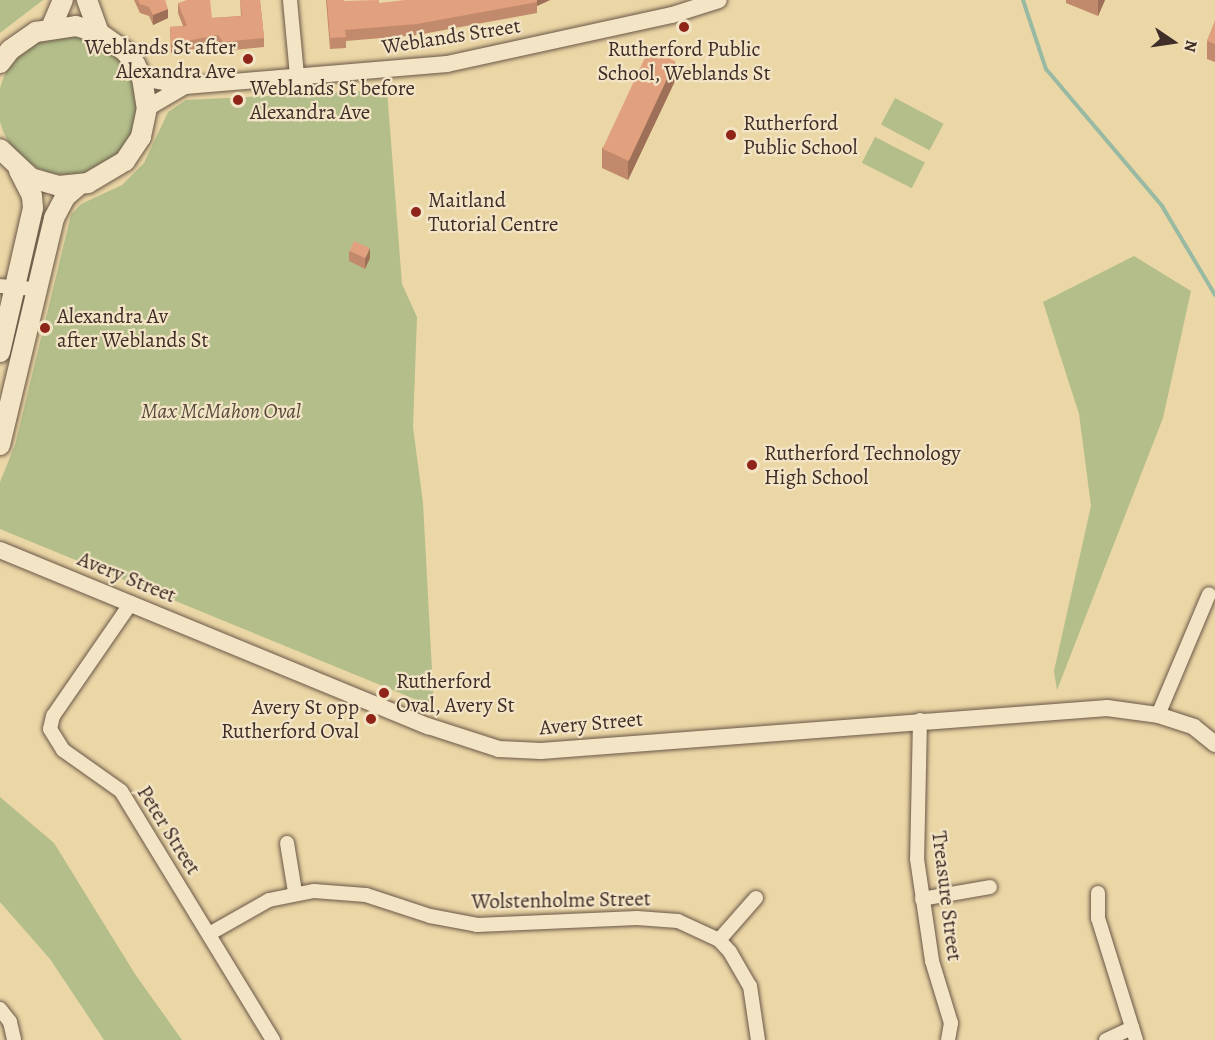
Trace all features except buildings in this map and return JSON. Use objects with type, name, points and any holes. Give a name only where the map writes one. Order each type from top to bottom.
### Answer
[{"type":"main road","points":[[51,28],[63,0]]},
{"type":"main road","points":[[87,0],[99,33]]},
{"type":"main road","points":[[0,63],[22,40],[51,28],[75,26],[99,33],[125,51],[142,78],[147,108],[141,137],[125,161],[102,178],[79,185],[45,183],[19,170]]},
{"type":"main road","points":[[0,149],[19,170],[32,196],[33,208],[8,286],[0,352]]},
{"type":"main road","points":[[0,445],[58,207],[79,185]]},
{"type":"street","points":[[290,0],[297,76]]},
{"type":"street","name":"Weblands Street","points":[[142,78],[184,86],[447,64],[672,15],[719,0]]},
{"type":"street","name":"Weblands Street","points":[[147,108],[184,86]]},
{"type":"street","points":[[8,286],[38,289]]},
{"type":"street","name":"Avery Street","points":[[0,550],[428,726],[499,749],[541,751],[920,720],[1107,708],[1158,715],[1194,727],[1215,744]]},
{"type":"street","points":[[1158,715],[1209,594]]},
{"type":"street","name":"Peter Street","points":[[131,603],[52,716],[50,729],[63,750],[121,791],[273,1040]]},
{"type":"street","name":"Treasure Street","points":[[920,720],[916,836],[922,899],[932,961],[951,1023],[948,1040]]},
{"type":"street","points":[[287,843],[296,892]]},
{"type":"street","points":[[922,899],[990,887]]},
{"type":"street","name":"Wolstenholme Street","points":[[208,934],[251,909],[296,892],[366,895],[430,916],[477,925],[637,918],[678,921],[719,940]]},
{"type":"street","points":[[1098,893],[1098,918],[1134,1034],[1106,1040]]},
{"type":"street","points":[[756,898],[719,940],[750,986],[758,1040]]},
{"type":"street","points":[[0,1009],[10,1022],[14,1040]]},
{"type":"green space","points":[[0,0],[43,0],[0,33]]},
{"type":"green space","points":[[68,35],[95,40],[118,55],[133,78],[138,105],[133,132],[118,155],[95,170],[68,175],[41,170],[18,155],[3,132],[-2,105],[3,78],[18,55],[41,40]]},
{"type":"green space","name":"Max McMahon Oval","points":[[387,90],[402,284],[417,317],[413,427],[423,503],[434,707],[0,529],[0,482],[15,445],[71,215],[81,204],[122,185],[144,163],[168,112],[186,100]]},
{"type":"green space","points":[[895,98],[944,124],[929,150],[881,124]]},
{"type":"green space","points":[[875,137],[925,162],[912,188],[862,163]]},
{"type":"green space","points":[[1134,256],[1191,291],[1163,418],[1057,690],[1054,671],[1091,506],[1079,414],[1043,302]]},
{"type":"green space","points":[[0,797],[54,843],[135,974],[182,1040],[104,1040],[50,959],[0,902]]},
{"type":"waterway","points":[[1023,0],[1046,69],[1162,206],[1215,295]]},
{"type":"place","name":"Rutherford Public School, Weblands St","points":[[684,27]]},
{"type":"place","name":"Weblands St after Alexandra Ave","points":[[248,59]]},
{"type":"place","name":"Weblands St before Alexandra Ave","points":[[238,100]]},
{"type":"place","name":"Rutherford Public School","points":[[731,135]]},
{"type":"place","name":"Maitland Tutorial Centre","points":[[416,212]]},
{"type":"place","name":"Alexandra Av after Weblands St","points":[[45,328]]},
{"type":"place","name":"Rutherford Technology High School","points":[[752,465]]},
{"type":"place","name":"Rutherford Oval, Avery St","points":[[384,693]]},
{"type":"place","name":"Avery St opp Rutherford Oval","points":[[371,719]]}]
